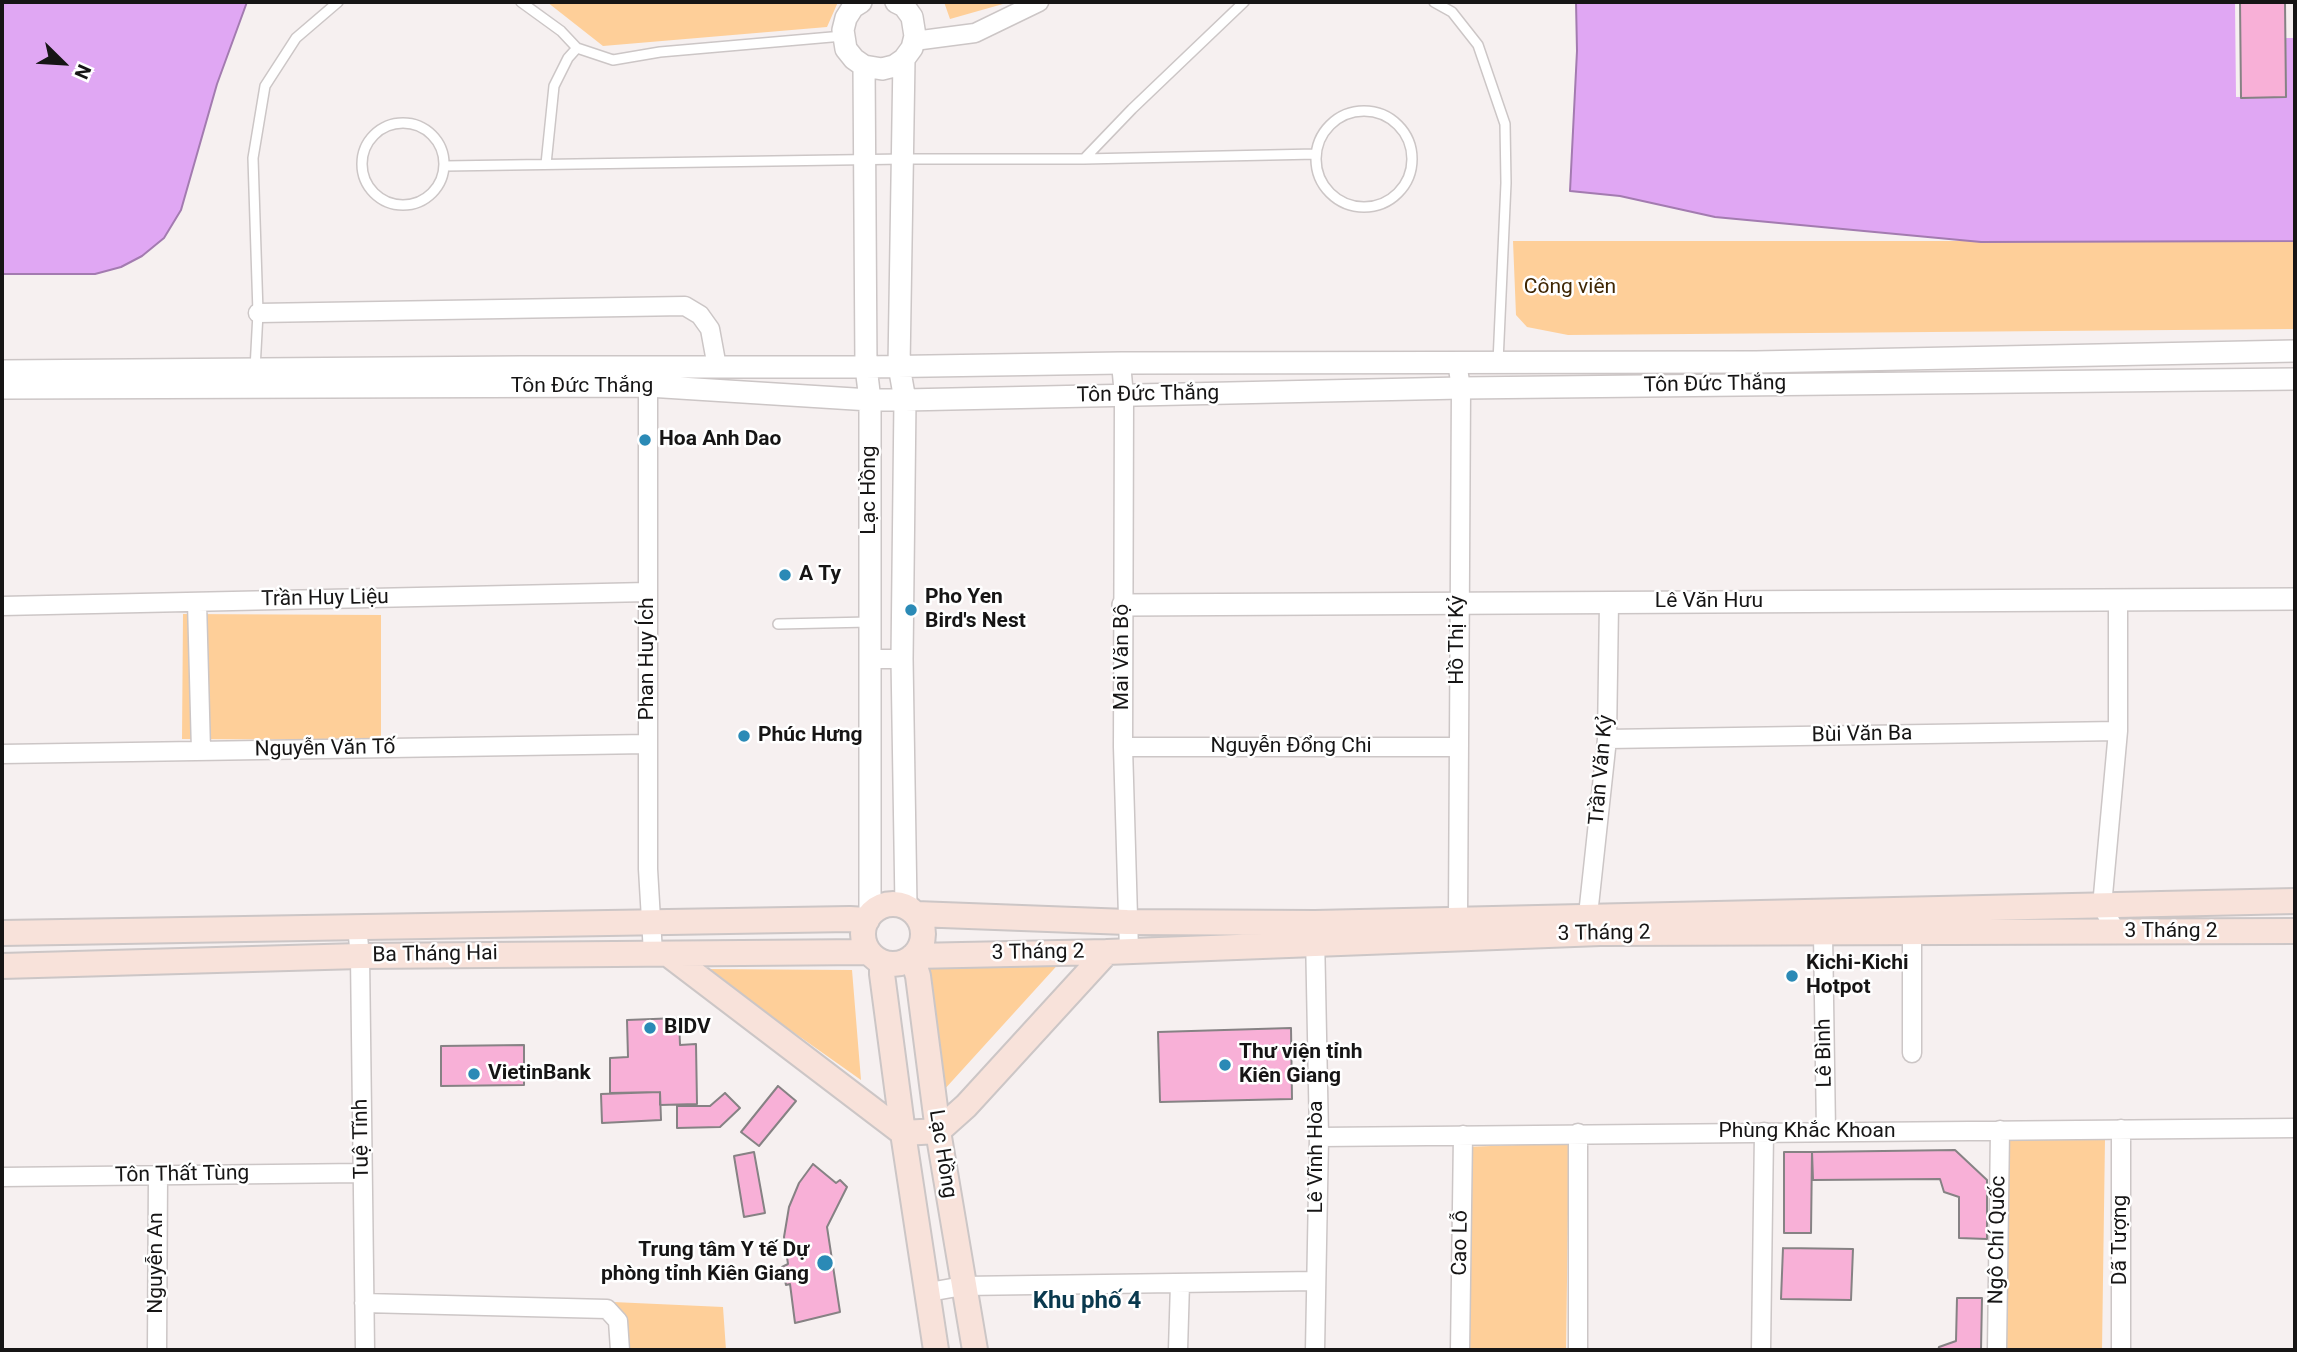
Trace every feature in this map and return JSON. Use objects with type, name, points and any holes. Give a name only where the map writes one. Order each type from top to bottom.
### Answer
[{"type":"main road","name":"3 Tháng 2","points":[[911,910],[1315,933],[1594,924],[1807,911],[2295,901]]},
{"type":"main road","points":[[898,904],[911,910],[922,924],[921,946],[913,956],[898,964],[876,957],[863,937],[868,917],[883,905],[898,904]]},
{"type":"main road","name":"Ba Tháng Hai","points":[[2,933],[868,917]]},
{"type":"main road","name":"3 Tháng 2","points":[[913,956],[1118,951],[1458,918],[1823,933],[2295,931]]},
{"type":"main road","points":[[661,953],[903,1133],[939,1131],[1118,951]]},
{"type":"main road","name":"Ba Tháng Hai","points":[[2,966],[360,956],[661,953],[876,957]]},
{"type":"main road","name":"Lạc Hồng","points":[[913,956],[975,1350]]},
{"type":"main road","name":"Lạc Hồng","points":[[876,957],[882,974],[936,1350]]},
{"type":"street","points":[[861,2],[853,7],[846,18],[843,36],[846,49],[864,66],[882,69],[894,66],[909,50],[975,33],[1038,2]]},
{"type":"street","name":"Lạc Hồng","points":[[896,2],[904,6],[912,17],[915,29],[909,50],[899,366],[905,400],[902,659],[911,910]]},
{"type":"street","name":"Lạc Hồng","points":[[864,66],[866,367],[870,400],[868,917]]},
{"type":"street","points":[[258,313],[685,306],[700,315],[710,329],[717,367]]},
{"type":"street","name":"Tôn Đức Thắng","points":[[2,388],[645,377],[717,367],[1756,362],[2295,351]]},
{"type":"street","name":"Hồ Thị Kỷ","points":[[1457,362],[1461,388],[1458,918]]},
{"type":"street","name":"Mai Văn Bộ","points":[[1118,951],[1127,922],[1123,747],[1124,396],[1121,363]]},
{"type":"street","name":"Tôn Đức Thắng","points":[[2,371],[255,369],[645,377],[870,400],[1461,388],[2295,379]]},
{"type":"street","name":"Phan Huy Ích","points":[[645,377],[651,922],[661,953]]},
{"type":"street","name":"Trần Huy Liệu","points":[[2,606],[648,592]]},
{"type":"street","name":"Lê Văn Hưu","points":[[1123,605],[2295,599]]},
{"type":"street","points":[[2116,932],[2102,906],[2118,731],[2118,600]]},
{"type":"street","points":[[197,602],[201,751]]},
{"type":"street","name":"Trần Văn Kỷ","points":[[1594,924],[1606,739],[1609,603]]},
{"type":"street","points":[[871,659],[902,659]]},
{"type":"street","name":"Bùi Văn Ba","points":[[1606,739],[2118,731]]},
{"type":"street","name":"Nguyễn Văn Tố","points":[[2,754],[648,744]]},
{"type":"street","name":"Nguyễn Đổng Chi","points":[[1123,747],[1459,747]]},
{"type":"street","points":[[1807,911],[1823,933]]},
{"type":"street","name":"Tuệ Tĩnh","points":[[357,927],[360,956],[365,1350]]},
{"type":"street","points":[[1912,932],[1912,1053]]},
{"type":"street","name":"Lê Vĩnh Hòa","points":[[1314,1350],[1319,1137],[1315,933]]},
{"type":"street","name":"Lê Bình","points":[[1823,933],[1826,1132]]},
{"type":"street","name":"Phùng Khắc Khoan","points":[[1319,1137],[2295,1128]]},
{"type":"street","name":"Dã Tượng","points":[[2120,1350],[2121,1129]]},
{"type":"street","name":"Ngô Chí Quốc","points":[[1997,1350],[2000,1130]]},
{"type":"street","points":[[1761,1350],[1764,1132]]},
{"type":"street","points":[[1578,1133],[1578,1350]]},
{"type":"street","name":"Cao Lỗ","points":[[1460,1350],[1462,1135]]},
{"type":"street","name":"Tôn Thất Tùng","points":[[2,1177],[362,1173]]},
{"type":"street","name":"Nguyễn An","points":[[157,1350],[158,1175]]},
{"type":"street","points":[[929,1292],[963,1286],[1316,1281]]},
{"type":"street","points":[[1178,1350],[1180,1283]]},
{"type":"street","points":[[364,1303],[607,1309],[618,1321],[620,1350]]},
{"type":"lane","points":[[255,369],[258,313],[253,158],[265,86],[296,38],[338,2]]},
{"type":"lane","points":[[522,2],[561,31],[577,48],[614,60],[660,52],[843,36]]},
{"type":"lane","points":[[1084,159],[1244,2]]},
{"type":"lane","points":[[1434,2],[1452,12],[1478,45],[1505,124],[1506,183],[1497,362]]},
{"type":"lane","points":[[546,164],[554,86],[568,58],[577,48]]},
{"type":"lane","points":[[1370,111],[1389,117],[1404,131],[1411,149],[1411,169],[1403,188],[1388,201],[1368,207],[1349,205],[1331,194],[1320,178],[1316,154],[1320,139],[1332,122],[1350,113],[1370,111]]},
{"type":"lane","points":[[398,122],[412,123],[426,129],[443,151],[445,166],[442,180],[434,192],[409,206],[394,205],[375,195],[363,177],[361,162],[364,148],[372,136],[384,127],[398,122]]},
{"type":"lane","points":[[445,166],[1316,154]]},
{"type":"lane","points":[[778,624],[871,622]]},
{"type":"green space","points":[[547,2],[838,2],[827,27],[603,46]]},
{"type":"green space","points":[[944,2],[1010,2],[950,19]]},
{"type":"green space","name":"Công viên","points":[[1513,241],[2295,241],[2295,329],[1568,335],[1527,327],[1516,315]]},
{"type":"green space","points":[[183,614],[381,615],[381,740],[182,739]]},
{"type":"green space","points":[[1063,959],[943,1091],[924,963]]},
{"type":"green space","points":[[704,969],[852,970],[861,1080]]},
{"type":"green space","points":[[2000,1139],[2105,1139],[2102,1350],[1996,1350]]},
{"type":"green space","points":[[1569,1143],[1566,1350],[1462,1350],[1465,1147]]},
{"type":"green space","points":[[613,1302],[723,1307],[726,1350],[612,1350]]},
{"type":"shaded area","points":[[2,2],[247,2],[217,84],[181,210],[164,238],[142,256],[121,267],[95,274],[2,274]]},
{"type":"shaded area","points":[[1576,2],[2295,2],[2295,241],[1981,242],[1715,217],[1620,196],[1570,191],[1577,51]]},
{"type":"pier","points":[[2235,2],[2295,2],[2295,38],[2284,38],[2284,96],[2236,97]]},
{"type":"building","points":[[2240,2],[2285,2],[2286,97],[2241,98]]},
{"type":"building","points":[[679,1018],[680,1045],[696,1044],[697,1104],[660,1105],[660,1092],[610,1093],[610,1058],[628,1057],[627,1020]]},
{"type":"building","name":"Thư viện tỉnh Kiên Giang","points":[[1291,1028],[1292,1099],[1160,1102],[1158,1032]]},
{"type":"building","points":[[524,1045],[524,1085],[441,1086],[441,1046]]},
{"type":"building","points":[[778,1086],[796,1101],[759,1146],[741,1132]]},
{"type":"building","points":[[660,1092],[661,1120],[602,1123],[601,1094]]},
{"type":"building","points":[[725,1093],[740,1108],[720,1127],[677,1128],[677,1106],[710,1106]]},
{"type":"building","points":[[1955,1150],[1987,1180],[1987,1239],[1959,1238],[1959,1197],[1944,1192],[1940,1179],[1813,1180],[1812,1152]]},
{"type":"building","points":[[754,1152],[765,1213],[744,1217],[734,1156]]},
{"type":"building","points":[[1784,1152],[1812,1152],[1811,1233],[1784,1233]]},
{"type":"building","points":[[813,1164],[836,1183],[840,1180],[847,1187],[827,1227],[840,1312],[795,1323],[790,1284],[786,1285],[782,1267],[788,1264],[784,1237],[789,1207],[799,1183]]},
{"type":"building","points":[[1783,1248],[1853,1249],[1851,1300],[1781,1299]]},
{"type":"building","points":[[1957,1298],[1982,1298],[1981,1350],[1938,1350],[1939,1347],[1956,1341]]},
{"type":"place","name":"Hoa Anh Dao","points":[[645,440]]},
{"type":"place","name":"A Ty","points":[[785,575]]},
{"type":"place","name":"Pho Yen Bird's Nest","points":[[911,610]]},
{"type":"place","name":"Phúc Hưng","points":[[744,736]]},
{"type":"place","name":"Kichi-Kichi Hotpot","points":[[1792,976]]},
{"type":"place","name":"BIDV","points":[[650,1028]]},
{"type":"place","name":"Thư viện tỉnh Kiên Giang","points":[[1225,1065]]},
{"type":"place","name":"VietinBank","points":[[474,1074]]},
{"type":"place","name":"Trung tâm Y tế Dự phòng tỉnh Kiên Giang","points":[[825,1263]]},
{"type":"district","name":"Khu phố 4","points":[[1087,1302]]}]
